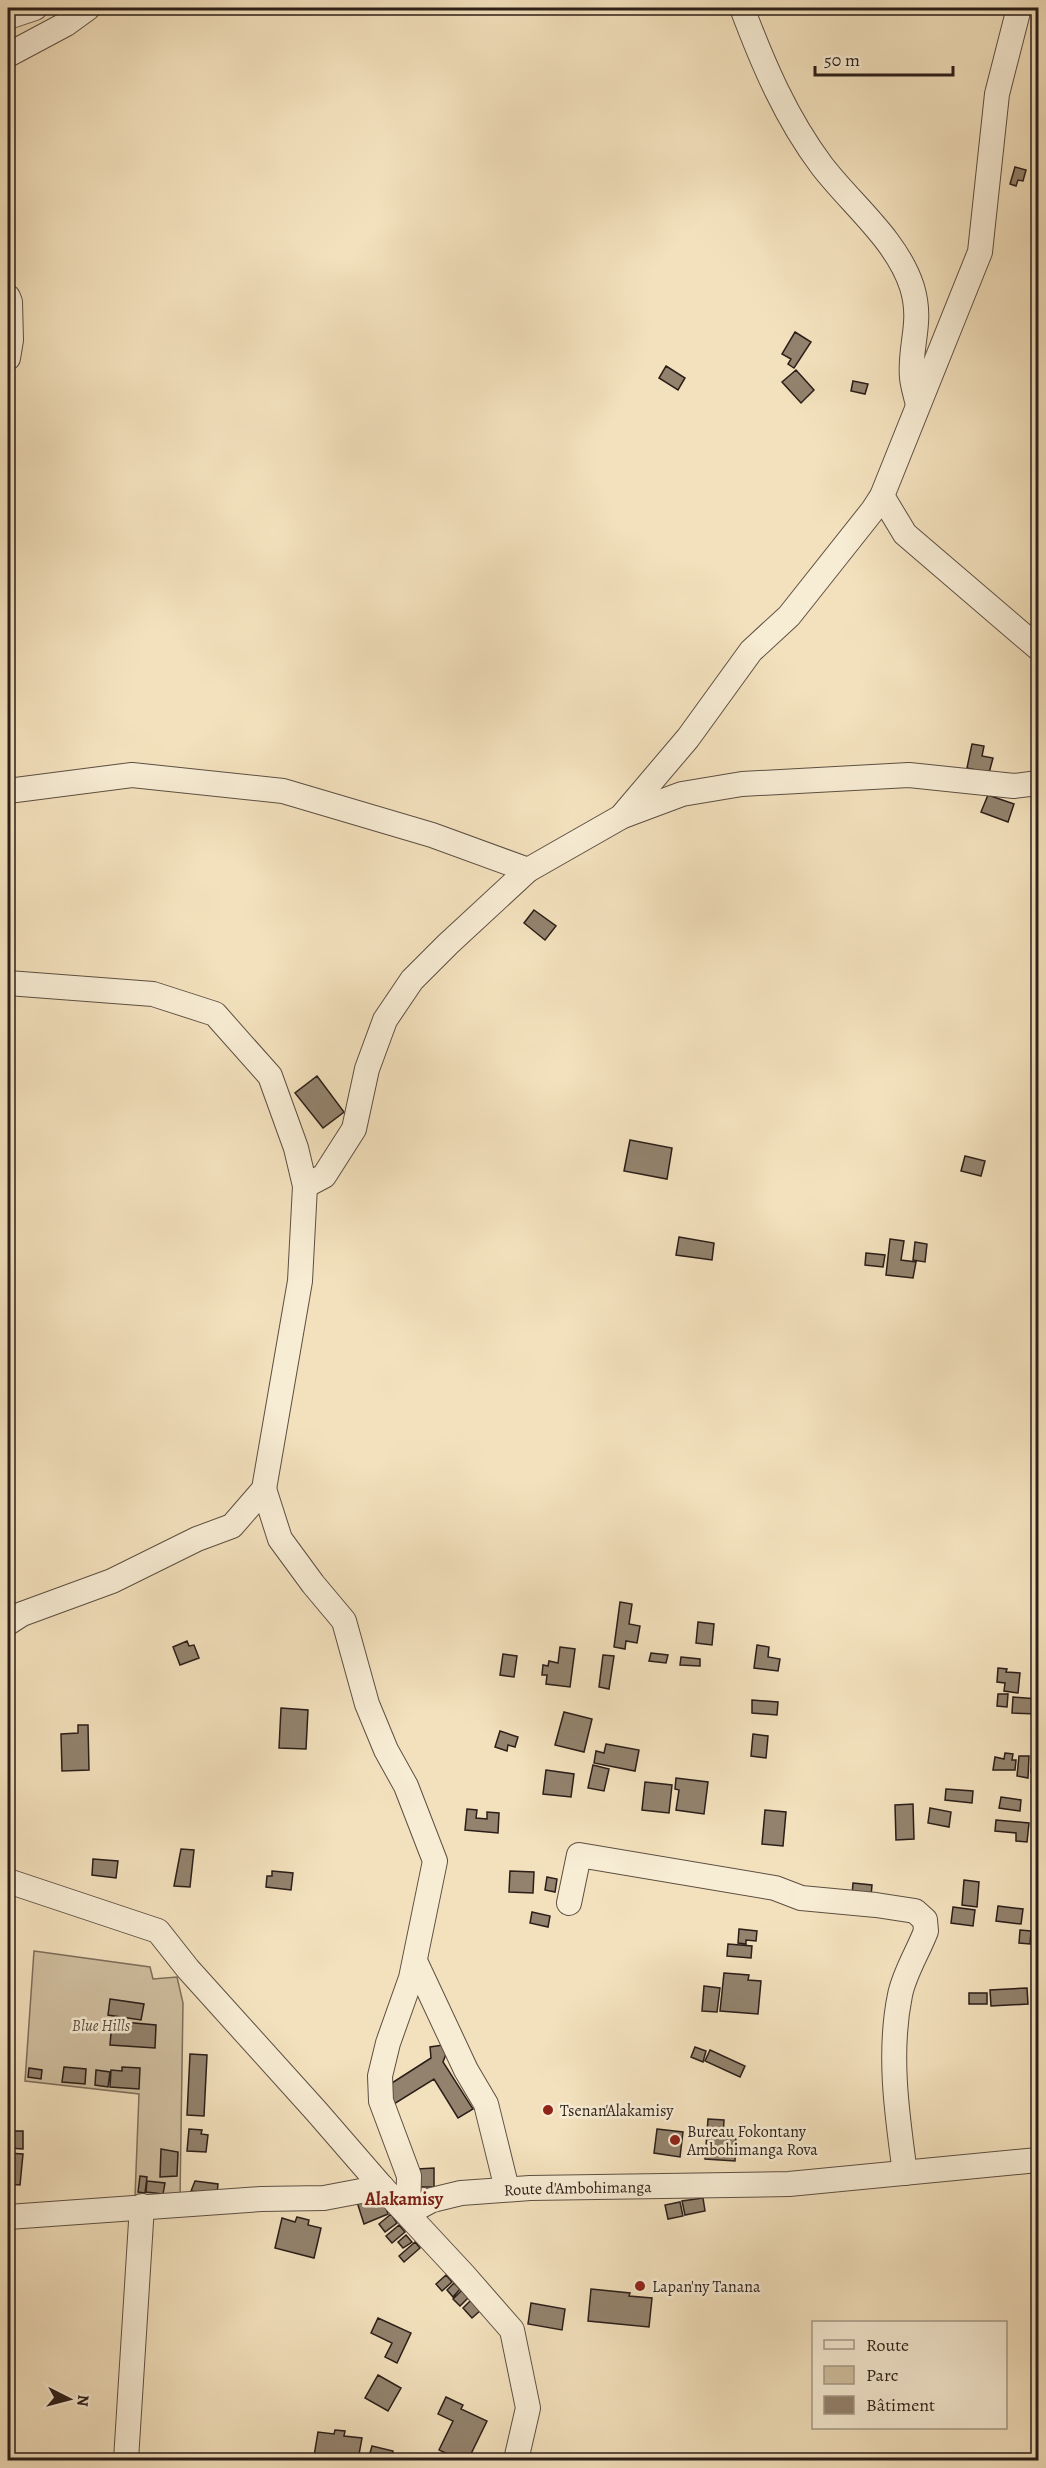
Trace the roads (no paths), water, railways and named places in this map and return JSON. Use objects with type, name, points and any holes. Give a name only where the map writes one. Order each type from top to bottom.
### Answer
[{"type":"street","points":[[8,17],[35,8]]},
{"type":"street","points":[[8,55],[66,24],[88,8]]},
{"type":"street","points":[[742,8],[764,68],[795,128],[823,167],[900,261],[912,287],[918,316],[912,377],[918,405]]},
{"type":"street","points":[[621,817],[688,738],[751,651],[789,616],[818,582],[882,495],[980,252],[997,94],[1019,8]]},
{"type":"street","points":[[8,297],[11,340],[8,358]]},
{"type":"street","points":[[882,495],[905,534],[1038,648]]},
{"type":"street","points":[[8,791],[132,775],[283,791],[432,835],[528,870]]},
{"type":"street","points":[[305,1186],[324,1176],[354,1130],[367,1069],[386,1020],[412,980],[528,870],[621,817],[682,794],[742,784],[909,775],[1014,786],[1038,783]]},
{"type":"street","points":[[8,983],[153,994],[215,1014],[270,1076],[297,1148],[305,1186],[300,1281],[264,1489],[280,1539],[344,1621],[367,1704],[386,1750],[406,1786],[435,1860],[411,1978],[388,2043],[380,2076],[381,2101],[409,2176],[408,2213]]},
{"type":"street","points":[[8,1623],[22,1614],[112,1581],[197,1539],[232,1526],[264,1489]]},
{"type":"street","points":[[569,1903],[579,1855],[775,1888],[801,1898],[915,1911],[925,1920],[926,1931],[900,1994],[894,2047],[897,2116],[905,2173]]},
{"type":"street","points":[[8,1881],[158,1931],[188,1969],[512,2330],[528,2408],[516,2460]]},
{"type":"street","points":[[414,1960],[466,2070],[486,2104],[507,2189]]},
{"type":"street","name":"Route d'Ambohimanga","points":[[408,2213],[432,2200],[461,2193],[507,2189],[789,2184],[1038,2160]]},
{"type":"street","points":[[8,2217],[142,2206],[324,2198],[382,2187]]},
{"type":"street","points":[[126,2460],[142,2206]]},
{"type":"place","name":"Tsenan'Alakamisy","points":[[548,2110]]},
{"type":"place","name":"Bureau Fokontany Ambohimanga Rova","points":[[675,2140]]},
{"type":"place","name":"Lapan'ny Tanana","points":[[640,2286]]},
{"type":"district","name":"Alakamisy","points":[[404,2199]]},
{"type":"park label","name":"Blue Hills","points":[[101,2025]]}]
